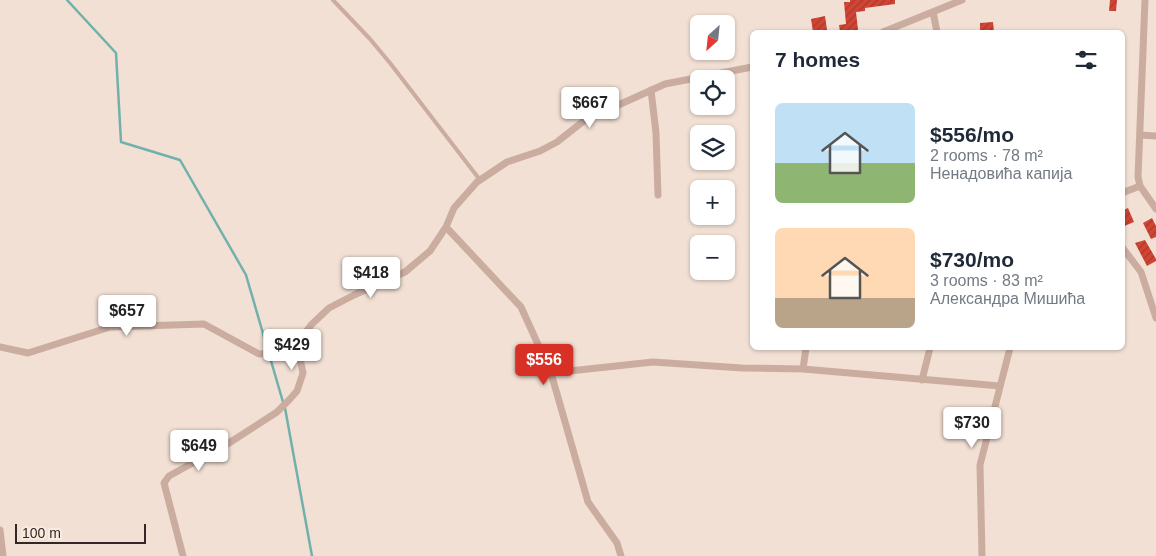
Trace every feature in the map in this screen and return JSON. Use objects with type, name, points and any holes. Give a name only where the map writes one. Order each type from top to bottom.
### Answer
[{"type":"street","points":[[888,30],[962,0]]},
{"type":"street","points":[[1145,0],[1138,177],[1140,186],[1156,209]]},
{"type":"street","points":[[933,12],[937,30]]},
{"type":"street","points":[[0,348],[28,353],[110,326],[204,324],[259,354],[280,354],[297,344],[311,325],[329,308],[405,272],[430,251],[446,227],[454,208],[480,180],[506,162],[540,151],[557,142],[585,120],[665,84],[750,67]]},
{"type":"street","points":[[651,90],[656,133],[658,195]]},
{"type":"street","points":[[1140,136],[1156,136]]},
{"type":"street","points":[[1125,192],[1140,186]]},
{"type":"street","points":[[1125,196],[1130,194],[1131,190]]},
{"type":"street","points":[[446,227],[522,307],[551,373],[588,502],[617,543],[621,556]]},
{"type":"street","points":[[1125,251],[1141,272],[1156,318]]},
{"type":"street","points":[[183,556],[165,480],[229,443],[277,412],[289,400],[297,391],[303,373],[297,344]]},
{"type":"street","points":[[803,369],[806,350]]},
{"type":"street","points":[[922,380],[930,350]]},
{"type":"street","points":[[982,556],[980,465],[1009,350]]},
{"type":"street","points":[[551,373],[653,362],[742,368],[803,369],[1000,386]]},
{"type":"street","points":[[0,530],[3,556]]},
{"type":"lane","points":[[333,0],[390,63],[480,180]]},
{"type":"building","points":[[850,0],[895,0],[895,4],[865,8],[865,11],[856,12],[858,30],[840,30],[839,25],[846,24],[844,2],[850,2]]},
{"type":"building","points":[[1110,0],[1117,0],[1116,11],[1109,11]]},
{"type":"building","points":[[825,16],[827,30],[813,30],[811,19]]},
{"type":"building","points":[[993,22],[994,30],[980,30],[980,23]]},
{"type":"building","points":[[1128,208],[1134,222],[1125,226],[1125,210]]},
{"type":"building","points":[[1152,218],[1156,226],[1156,237],[1151,239],[1143,223]]},
{"type":"building","points":[[1145,240],[1156,259],[1156,261],[1147,266],[1135,243]]},
{"type":"waterway","points":[[67,0],[116,53],[121,142],[180,160],[246,275],[283,402]]},
{"type":"waterway","points":[[285,408],[312,556]]}]
